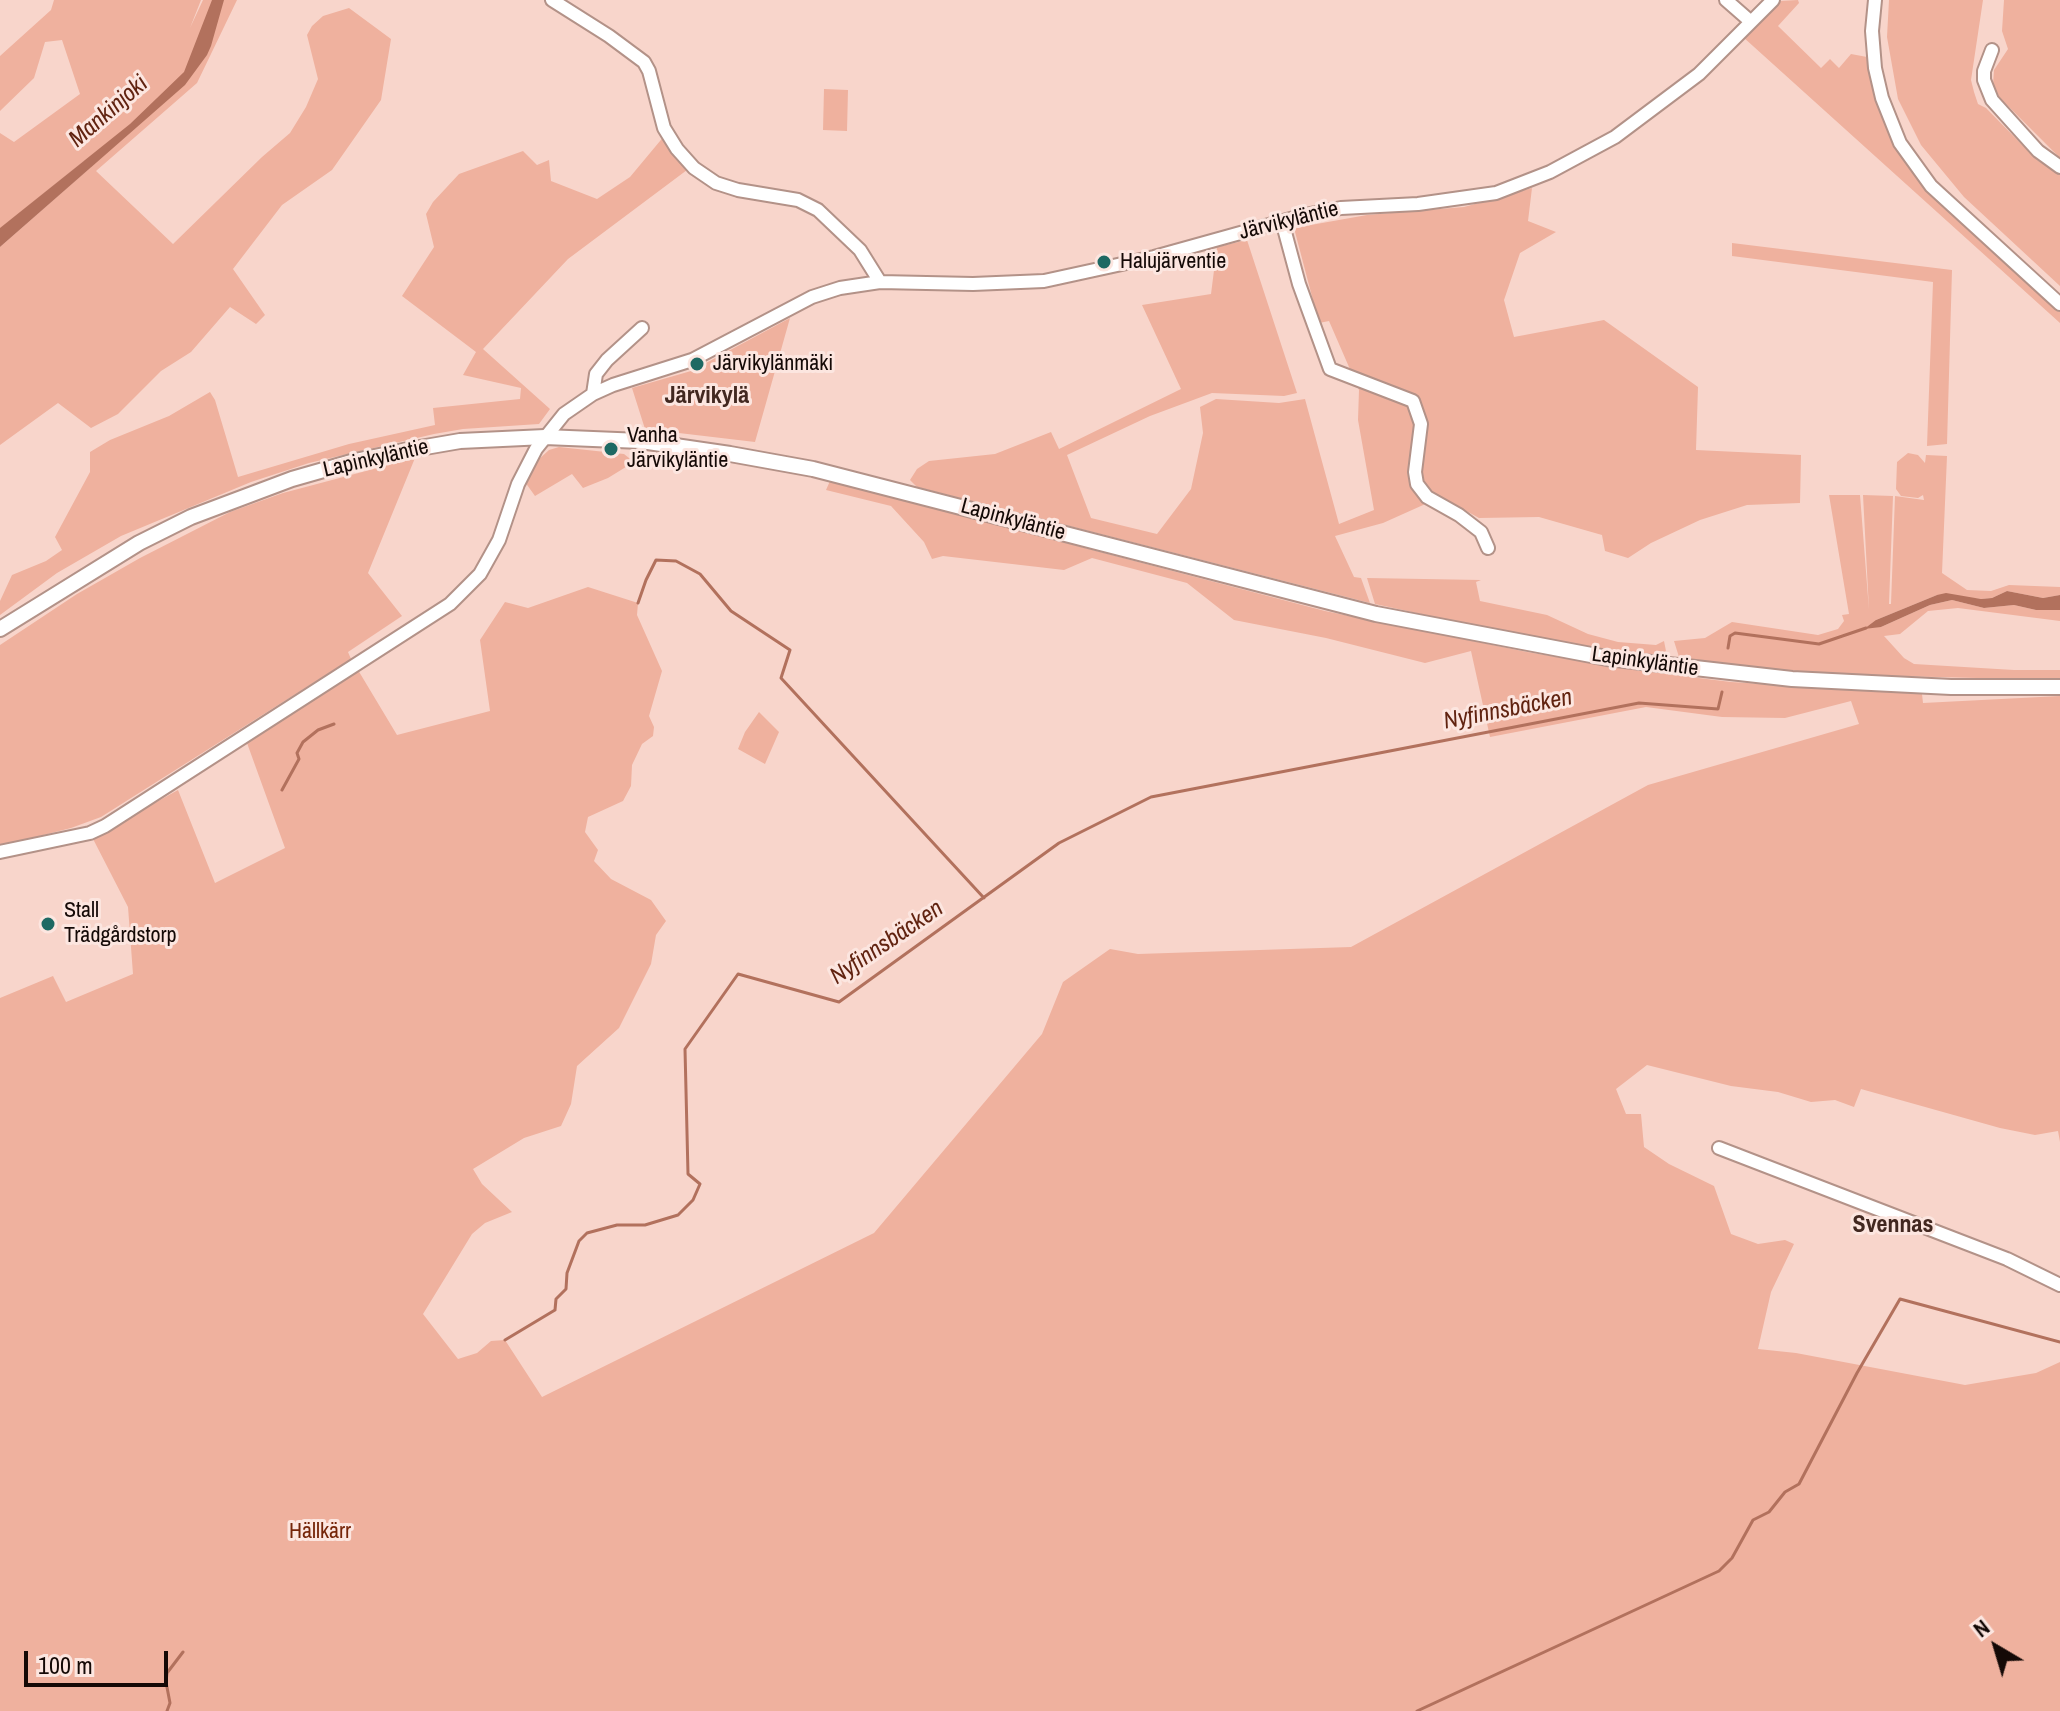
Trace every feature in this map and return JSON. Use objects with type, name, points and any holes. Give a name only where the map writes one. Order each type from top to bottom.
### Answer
[{"type":"main road","name":"Lapinkyläntie","points":[[0,629],[139,543],[191,517],[292,479],[355,461],[434,445],[545,437],[641,441],[813,469],[1376,614],[1607,658],[1792,679],[1951,687],[2060,687]]},
{"type":"street","points":[[552,0],[644,62],[664,128],[694,168],[716,183],[798,200],[818,210],[860,250],[880,282]]},
{"type":"street","points":[[1726,0],[1750,21]]},
{"type":"street","name":"Järvikyläntie","points":[[545,437],[564,414],[593,394],[692,360],[812,297],[840,288],[880,282],[973,284],[1044,281],[1154,257],[1341,208],[1459,200],[1496,193],[1527,182],[1599,148],[1657,107],[1719,56],[1773,0]]},
{"type":"street","points":[[1875,0],[1873,43],[1882,98],[1900,143],[1931,186],[2060,304]]},
{"type":"street","points":[[1992,50],[1984,71],[1992,100],[2038,151],[2060,167]]},
{"type":"street","points":[[1282,221],[1299,284],[1330,369],[1413,401],[1421,424],[1415,478],[1420,491],[1481,532],[1488,548]]},
{"type":"street","points":[[593,394],[596,374],[642,328]]},
{"type":"street","points":[[0,852],[90,833],[105,826],[450,604],[480,574],[499,540],[527,466],[545,437]]},
{"type":"street","points":[[1719,1148],[2007,1259],[2060,1285]]},
{"type":"green space","points":[[54,0],[201,0],[190,28],[203,0],[237,0],[197,83],[96,171],[173,244],[290,133],[318,79],[307,35],[312,26],[323,16],[349,8],[391,39],[381,100],[332,170],[282,205],[233,269],[265,315],[256,324],[230,307],[191,352],[161,371],[118,414],[91,428],[58,403],[0,445],[0,247],[91,167],[84,161],[0,229],[0,133],[14,142],[80,94],[62,40],[45,42],[34,78],[0,111],[0,56],[51,10]]},
{"type":"green space","points":[[1798,0],[1799,3],[1778,26],[1821,68],[1830,59],[1839,68],[1851,54],[1867,57],[1890,137],[1914,174],[1930,194],[2060,312],[2060,323],[1743,37],[1780,1]]},
{"type":"green space","points":[[1889,0],[1983,0],[1971,80],[1974,92],[1978,104],[1986,108],[2037,160],[2060,175],[2060,286],[1964,197],[1921,145],[1898,99],[1887,37]]},
{"type":"green space","points":[[2004,0],[2060,0],[2060,158],[2000,98],[1993,85],[1994,70],[2008,49],[2002,31]]},
{"type":"green space","points":[[824,89],[848,90],[847,131],[823,130]]},
{"type":"green space","points":[[665,135],[687,170],[568,259],[483,349],[550,409],[539,424],[434,434],[309,463],[251,482],[121,536],[57,573],[0,615],[0,601],[12,575],[46,561],[62,550],[55,537],[90,472],[90,452],[110,440],[169,416],[210,392],[238,477],[349,444],[435,425],[433,408],[520,399],[521,388],[463,375],[476,352],[402,296],[434,247],[426,214],[459,174],[523,151],[537,165],[549,160],[551,181],[597,199],[630,177]]},
{"type":"green space","points":[[1532,188],[1528,221],[1556,232],[1520,253],[1504,300],[1514,337],[1604,320],[1698,387],[1696,450],[1801,455],[1800,503],[1747,505],[1700,520],[1651,543],[1628,558],[1605,551],[1602,535],[1539,517],[1479,518],[1441,497],[1383,523],[1335,536],[1354,577],[1361,578],[1370,603],[917,487],[910,480],[917,469],[929,461],[995,454],[1051,432],[1059,449],[1181,389],[1142,305],[1211,294],[1217,247],[1247,240],[1297,393],[1284,396],[1212,393],[1150,416],[1067,455],[1091,518],[1157,534],[1191,489],[1203,433],[1200,407],[1216,399],[1279,403],[1305,399],[1339,524],[1374,510],[1358,420],[1359,390],[1329,321],[1319,323],[1294,228],[1367,215],[1464,207]]},
{"type":"green space","points":[[1732,243],[1952,270],[1947,444],[1927,446],[1933,282],[1732,256]]},
{"type":"green space","points":[[790,318],[755,442],[645,429],[632,388],[691,371]]},
{"type":"green space","points":[[559,447],[624,454],[634,462],[608,478],[583,488],[572,474],[535,496],[525,482],[538,460],[549,450]]},
{"type":"green space","points":[[1908,453],[1918,455],[1925,463],[1926,455],[1947,456],[1942,573],[1967,590],[1991,591],[2009,585],[2060,587],[2060,595],[2043,598],[2007,591],[1981,599],[1937,595],[1876,620],[1881,627],[1930,605],[1952,600],[1984,608],[2014,605],[2036,610],[2060,610],[2060,621],[1958,608],[1928,611],[1900,634],[1884,636],[1904,658],[1914,664],[2060,670],[2060,680],[1853,675],[1768,669],[1679,657],[1674,641],[1705,638],[1732,622],[1818,635],[1838,629],[1844,621],[1842,615],[1849,614],[1829,495],[1860,495],[1869,610],[1863,495],[1893,496],[1891,604],[1895,496],[1924,500],[1923,495],[1918,498],[1901,496],[1896,489],[1897,462]]},
{"type":"green space","points":[[415,458],[368,573],[402,616],[348,652],[351,659],[101,817],[0,846],[0,645],[77,594],[230,512],[283,493]]},
{"type":"green space","name":"Hällkärr","points":[[830,481],[1325,611],[1527,652],[1731,682],[1922,694],[1923,703],[2060,696],[2060,1142],[2058,1131],[2035,1135],[2000,1128],[1861,1089],[1854,1107],[1835,1100],[1811,1102],[1778,1092],[1731,1086],[1647,1065],[1616,1089],[1626,1114],[1641,1114],[1644,1147],[1669,1164],[1714,1186],[1731,1234],[1758,1244],[1785,1240],[1794,1244],[1771,1292],[1758,1349],[1796,1353],[1965,1385],[2036,1373],[2060,1362],[2060,1711],[0,1711],[0,998],[53,976],[66,1002],[133,974],[128,907],[91,835],[108,829],[178,790],[215,883],[285,848],[247,743],[358,670],[397,735],[490,711],[480,640],[505,602],[528,608],[588,587],[638,603],[637,615],[662,671],[649,716],[654,727],[653,736],[642,744],[632,765],[631,786],[623,801],[588,817],[585,832],[598,850],[594,861],[611,879],[651,900],[666,921],[656,935],[651,964],[619,1028],[577,1066],[571,1104],[561,1126],[524,1138],[473,1169],[482,1184],[512,1212],[485,1223],[472,1234],[423,1314],[458,1359],[477,1353],[491,1341],[505,1340],[542,1397],[874,1233],[1042,1034],[1063,982],[1110,949],[1138,954],[1351,947],[1648,785],[1859,724],[1851,701],[1785,718],[1722,717],[1646,707],[1490,737],[1471,651],[1425,663],[1326,638],[1234,620],[1187,583],[1092,558],[1064,570],[943,556],[932,559],[924,542],[891,506],[826,490]]},
{"type":"green space","points":[[1367,578],[1481,580],[1476,582],[1480,601],[1547,615],[1588,634],[1618,642],[1656,645],[1664,641],[1666,651],[1659,657],[1623,652],[1500,631],[1375,604]]},
{"type":"green space","points":[[759,712],[779,732],[765,764],[738,749]]},
{"type":"shaded area","points":[[212,0],[224,0],[211,46],[185,85],[0,247],[0,228],[130,124],[184,72]]},
{"type":"shaded area","points":[[2007,591],[2043,598],[2060,595],[2060,610],[2036,610],[2014,605],[1984,608],[1952,600],[1930,605],[1881,627],[1864,629],[1876,620],[1937,595],[1946,593],[1981,599]]},
{"type":"waterway","name":"Nyfinnsbäcken","points":[[638,603],[656,560],[676,561],[700,574],[731,611],[790,650],[781,678],[984,898]]},
{"type":"waterway","name":"Nyfinnsbäcken","points":[[1728,648],[1730,636],[1735,633],[1819,644],[1866,628]]},
{"type":"waterway","name":"Nyfinnsbäcken","points":[[505,1340],[555,1310],[556,1299],[566,1289],[567,1273],[579,1241],[587,1233],[617,1225],[645,1225],[678,1215],[693,1200],[700,1184],[688,1174],[685,1049],[738,974],[839,1002],[1059,843],[1151,797],[1639,703],[1718,709],[1722,692]]},
{"type":"waterway","points":[[282,790],[299,759],[297,753],[303,742],[318,730],[334,724]]},
{"type":"waterway","points":[[1417,1711],[1719,1571],[1732,1558],[1753,1520],[1769,1512],[1785,1492],[1799,1484],[1900,1299],[2060,1342]]},
{"type":"waterway","points":[[167,1711],[170,1703],[167,1673],[183,1652]]},
{"type":"place","name":"Halujärventie","points":[[1104,262]]},
{"type":"place","name":"Järvikylänmäki","points":[[697,364]]},
{"type":"place","name":"Vanha Järvikyläntie","points":[[611,449]]},
{"type":"place","name":"Stall Trädgårdstorp","points":[[48,924]]},
{"type":"district","name":"Järvikylä","points":[[707,397]]},
{"type":"district","name":"Svennas","points":[[1893,1226]]},
{"type":"water label","name":"Mankinjoki","points":[[109,112]]}]
